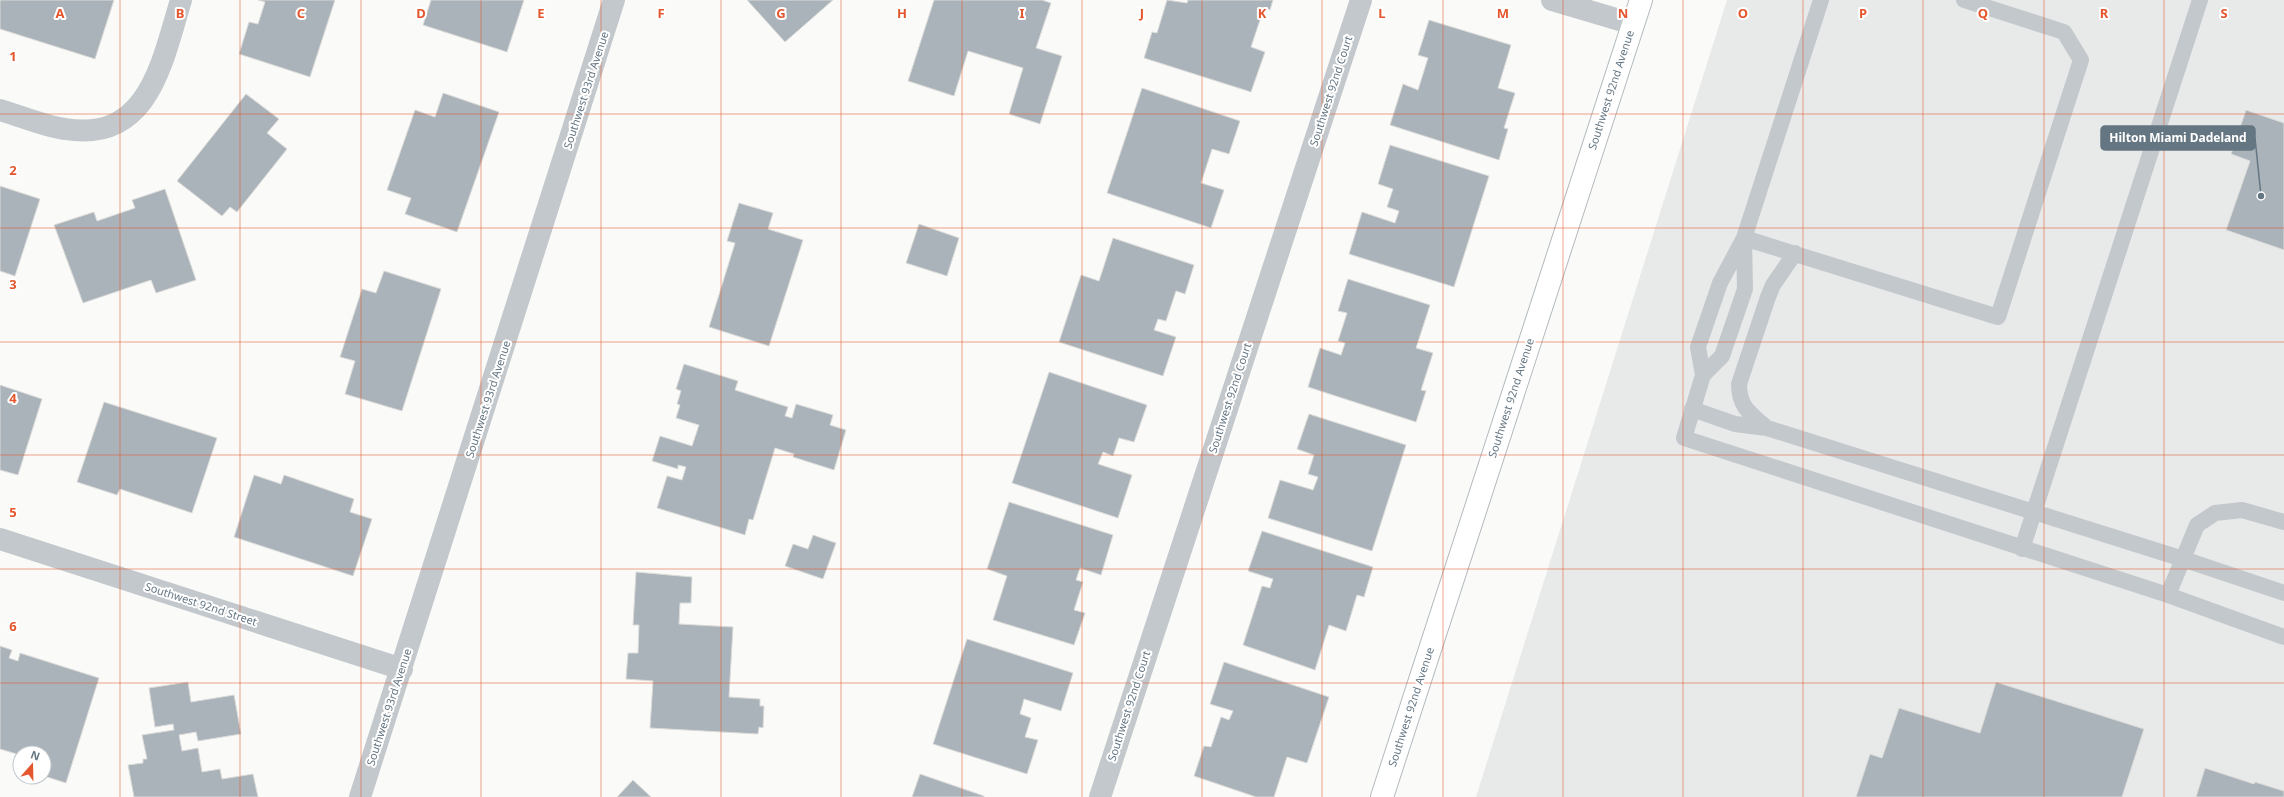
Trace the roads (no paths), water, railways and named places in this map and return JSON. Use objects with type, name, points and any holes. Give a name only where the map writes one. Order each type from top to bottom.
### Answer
[{"type":"street","points":[[0,110],[64,129],[84,131],[115,125],[132,113],[150,91],[158,74],[180,0]]},
{"type":"street","name":"Southwest 93rd Avenue","points":[[360,797],[614,0]]},
{"type":"street","name":"Southwest 92nd Court","points":[[1100,797],[1361,0]]},
{"type":"street","points":[[1552,0],[1633,24]]},
{"type":"street","name":"Southwest 92nd Avenue","points":[[1382,797],[1641,0]]},
{"type":"street","name":"Southwest 92nd Street","points":[[0,539],[402,669]]},
{"type":"lane","points":[[1703,375],[1698,347],[1720,283],[1744,238],[1821,0]]},
{"type":"lane","points":[[1744,238],[1998,317],[2081,60],[2064,32],[1964,0]]},
{"type":"lane","points":[[2022,549],[2200,0]]},
{"type":"lane","points":[[1744,238],[1744,289],[1722,356],[1703,375],[1684,438],[2022,549],[2168,595],[2284,637]]},
{"type":"lane","points":[[1767,428],[1743,407],[1739,396],[1739,384],[1773,285],[1795,253]]},
{"type":"lane","points":[[1692,409],[1735,424],[1767,428],[2183,559],[2284,593]]},
{"type":"lane","points":[[2168,595],[2197,525],[2215,513],[2242,510],[2284,522]]},
{"type":"place","name":"Hilton Miami Dadeland","points":[[2261,196]]}]
